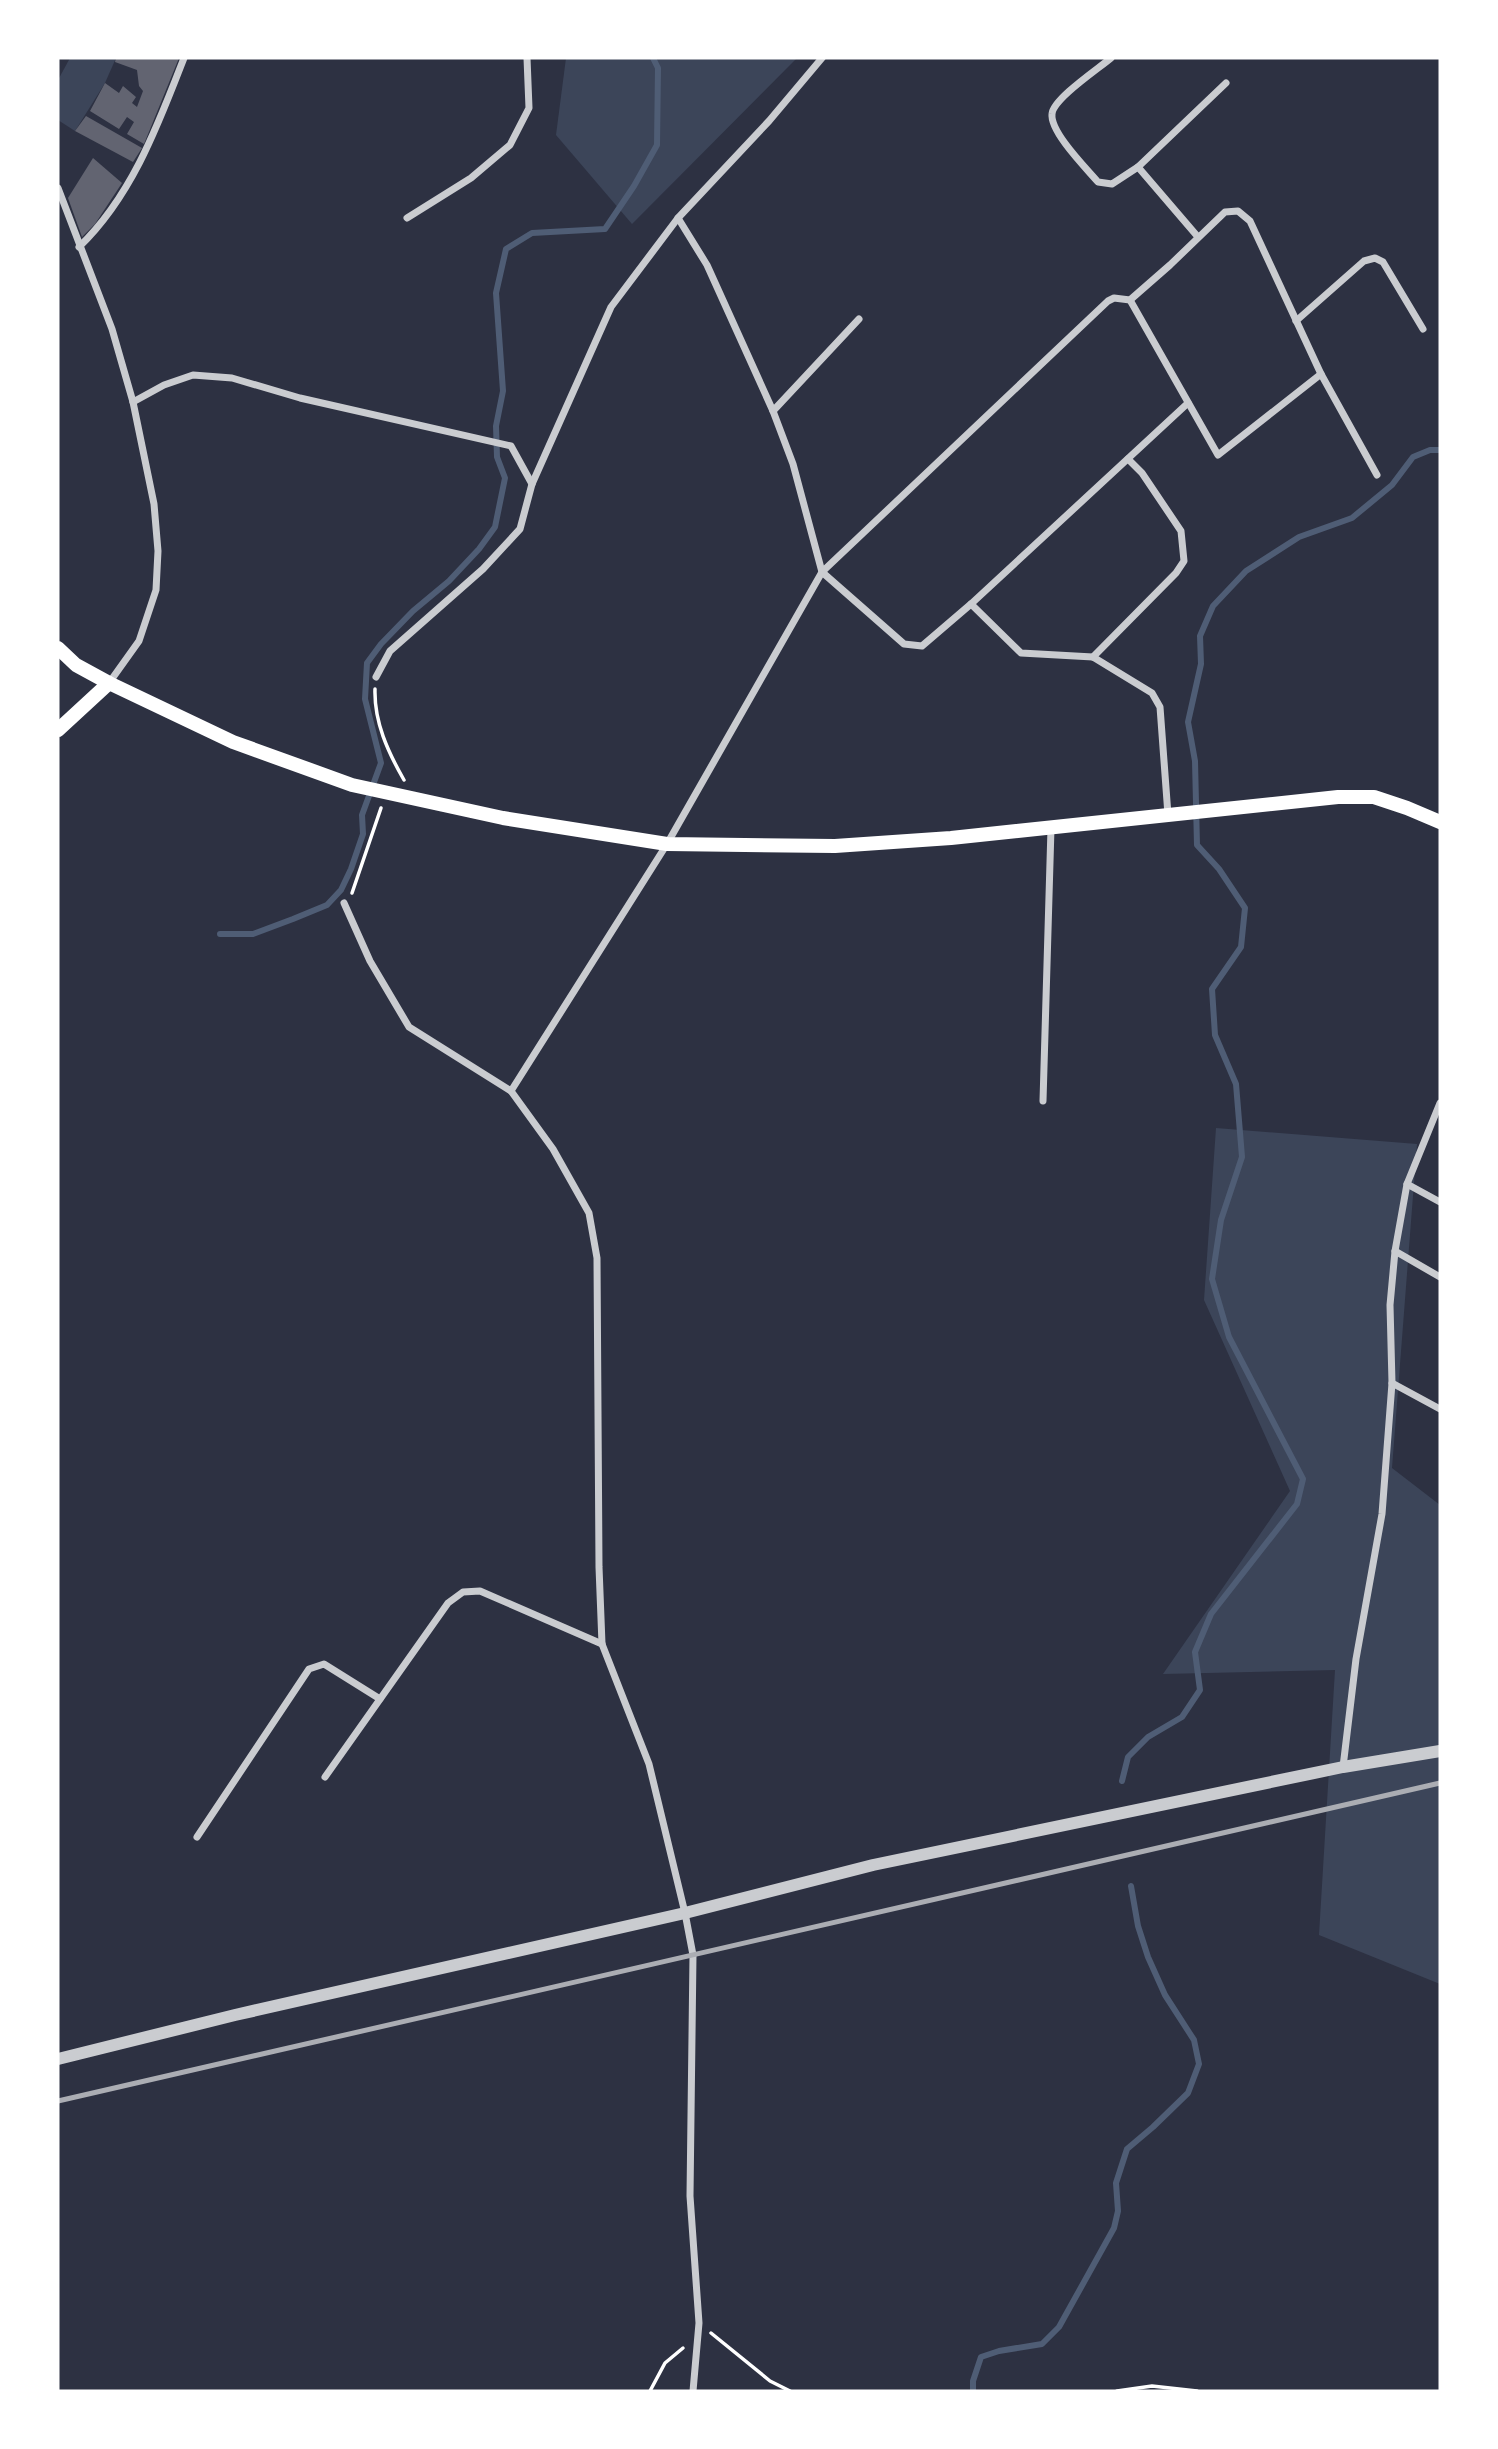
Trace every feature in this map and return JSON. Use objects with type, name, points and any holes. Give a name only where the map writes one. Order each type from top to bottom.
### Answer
[{"type":"main road","points":[[58,648],[76,665],[109,683],[233,742],[352,785],[503,818],[667,844],[835,846],[1051,828],[1338,797],[1374,797],[1407,807],[1440,822]]},
{"type":"main road","points":[[58,730],[109,683]]},
{"type":"street","points":[[79,247],[99,229],[119,200],[156,129],[184,58]]},
{"type":"street","points":[[407,218],[471,178],[510,145],[529,108],[527,58]]},
{"type":"street","points":[[376,677],[390,651],[482,569],[520,529],[532,484],[611,307],[678,218],[769,121],[822,58]]},
{"type":"street","points":[[1111,58],[1056,103],[1051,115],[1055,130],[1098,183],[1112,184],[1138,167],[1226,83]]},
{"type":"street","points":[[1138,167],[1198,237]]},
{"type":"street","points":[[58,188],[112,329],[133,402],[154,504],[158,551],[156,590],[139,641],[109,683]]},
{"type":"street","points":[[511,1091],[667,844],[822,572],[1108,301],[1114,298],[1130,300],[1225,212],[1238,211],[1250,221],[1321,374],[1377,475]]},
{"type":"street","points":[[678,218],[707,265],[773,411],[793,464],[822,572],[904,644],[922,646],[1188,403]]},
{"type":"street","points":[[1296,321],[1364,261],[1375,258],[1383,262],[1423,328]]},
{"type":"street","points":[[1130,300],[1218,455],[1321,374]]},
{"type":"street","points":[[773,411],[859,319]]},
{"type":"street","points":[[133,402],[164,385],[193,375],[232,378],[300,398],[511,446],[532,484]]},
{"type":"street","points":[[1093,657],[1176,573],[1184,561],[1181,531],[1142,473],[1128,459]]},
{"type":"street","points":[[971,604],[1021,653],[1093,657],[1152,692],[1160,707],[1175,814]]},
{"type":"street","points":[[1042,1101],[1051,828]]},
{"type":"street","points":[[344,903],[370,961],[409,1027],[511,1091],[553,1149],[589,1213],[595,1247],[602,1644],[649,1764],[685,1913],[692,1955],[690,2196],[699,2323],[693,2391]]},
{"type":"street","points":[[1343,1767],[1356,1659],[1382,1514],[1392,1383],[1390,1305],[1395,1251],[1407,1184],[1440,1103]]},
{"type":"street","points":[[1407,1184],[1440,1202]]},
{"type":"street","points":[[1395,1251],[1440,1278]]},
{"type":"street","points":[[1392,1383],[1440,1409]]},
{"type":"street","points":[[325,1777],[448,1603],[463,1592],[480,1591],[602,1644]]},
{"type":"street","points":[[197,1837],[309,1669],[324,1664],[380,1699]]},
{"type":"street","points":[[58,2059],[234,2015],[685,1913],[873,1865],[1343,1767],[1440,1751]]},
{"type":"path","points":[[376,677],[374,709],[387,748],[415,798]]},
{"type":"path","points":[[344,903],[353,892],[385,792]]},
{"type":"path","points":[[699,2323],[770,2381],[790,2391]]},
{"type":"path","points":[[650,2391],[666,2363],[697,2335]]},
{"type":"path","points":[[1117,2391],[1152,2386],[1197,2391]]},
{"type":"shaded area","points":[[70,58],[116,58],[105,83],[75,131],[58,120],[58,80]]},
{"type":"shaded area","points":[[566,58],[797,58],[632,224],[556,135]]},
{"type":"shaded area","points":[[1216,1128],[1417,1144],[1392,1468],[1440,1505],[1440,1984],[1319,1935],[1335,1670],[1163,1674],[1290,1491],[1204,1300]]},
{"type":"building","points":[[116,58],[179,58],[144,144],[127,134],[134,122],[127,117],[119,129],[90,111],[105,83],[119,93],[123,86],[136,97],[132,103],[137,107],[143,91],[139,86],[137,70],[115,62]]},
{"type":"building","points":[[86,116],[142,148],[133,162],[75,131]]},
{"type":"building","points":[[93,158],[122,183],[95,224],[82,237],[68,198]]},
{"type":"waterway","points":[[220,934],[253,934],[327,905],[341,890],[363,834],[362,815],[381,763],[365,699],[367,663],[381,644],[413,611],[449,581],[495,527],[505,478],[497,457],[496,426],[503,391],[496,293],[506,249],[532,233],[605,229],[657,145],[658,68],[653,58]]},
{"type":"waterway","points":[[1122,1781],[1128,1757],[1148,1737],[1182,1717],[1200,1690],[1195,1652],[1211,1614],[1297,1504],[1303,1479],[1229,1337],[1212,1279],[1221,1220],[1242,1157],[1236,1084],[1215,1035],[1212,989],[1241,947],[1245,908],[1219,869],[1197,845],[1195,761],[1188,722],[1201,664],[1200,636],[1213,606],[1246,571],[1299,537],[1352,518],[1392,485],[1413,457],[1430,450],[1440,450]]},
{"type":"waterway","points":[[973,2391],[973,2381],[981,2357],[999,2351],[1042,2344],[1059,2327],[1114,2228],[1118,2211],[1116,2183],[1127,2149],[1188,2093],[1199,2064],[1194,2040],[1165,1995],[1148,1957],[1138,1926],[1131,1886]]},
{"type":"railway","points":[[58,2101],[1440,1783]]}]
